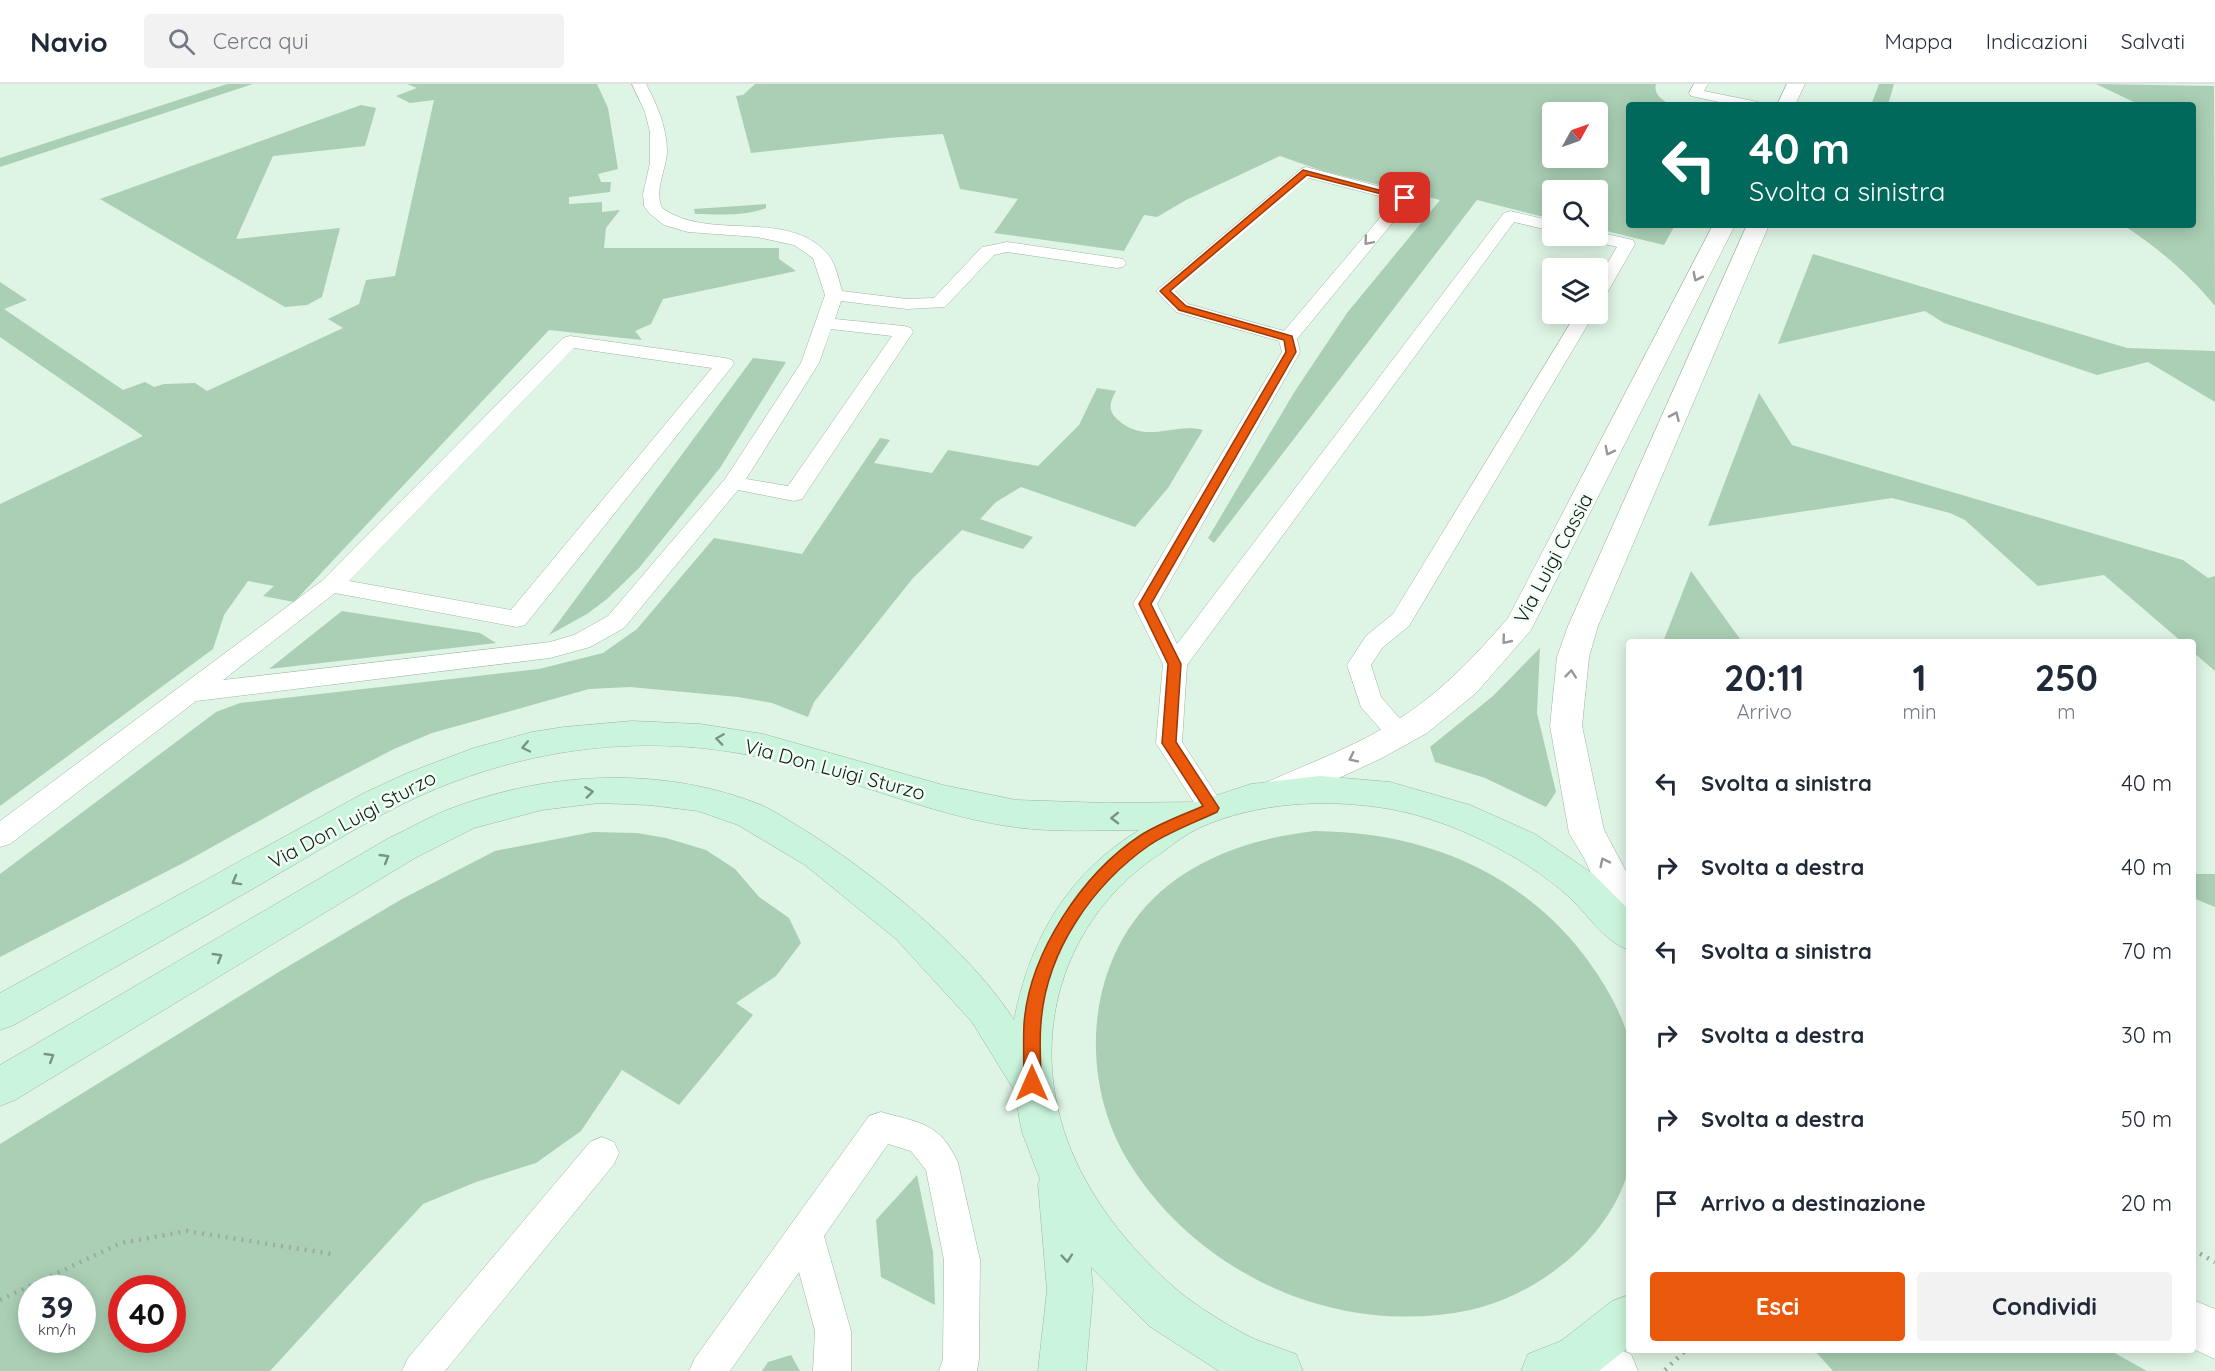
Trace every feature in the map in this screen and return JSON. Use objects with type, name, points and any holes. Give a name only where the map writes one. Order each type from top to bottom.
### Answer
[{"type":"street","points":[[1787,102],[1796,84]]},
{"type":"street","name":"Via Luigi Cassia","points":[[1277,792],[1354,758],[1400,734],[1433,710],[1488,663],[1521,623],[1722,228]]},
{"type":"street","points":[[1626,909],[1599,852],[1587,833],[1566,726],[1573,657],[1588,616],[1757,228]]},
{"type":"street","name":"Via Don Luigi Sturzo","points":[[0,1013],[376,802],[439,773],[503,751],[558,740],[606,734],[690,735],[762,745],[927,794],[1006,812],[1109,818],[1203,811]]},
{"type":"street","points":[[0,1087],[402,848],[465,817],[542,797],[599,790],[649,792],[699,798],[750,815],[818,855],[909,928],[943,964],[986,1010],[1032,1083]]},
{"type":"street","points":[[1279,1371],[1240,1357],[1163,1309],[1103,1247],[1060,1179],[1042,1131],[1032,1083],[1032,1022],[1046,966],[1071,915],[1104,874],[1138,846],[1147,839],[1203,811],[1277,792],[1334,790],[1393,796],[1452,811],[1509,836],[1562,870],[1610,911],[1626,930]]},
{"type":"street","points":[[1060,1179],[1070,1290],[1062,1371]]},
{"type":"street","points":[[1578,1367],[1626,1321]]},
{"type":"street","points":[[2196,1325],[2215,1335]]},
{"type":"lane","points":[[190,693],[550,650],[582,640],[616,622],[733,483],[810,363],[834,295],[818,253],[799,241],[771,233],[709,229],[672,223],[655,210],[650,196],[659,161],[658,128],[639,84]]},
{"type":"lane","points":[[1701,84],[1696,93],[1740,102]]},
{"type":"lane","points":[[1306,172],[1405,198],[1288,338],[1182,308],[1165,291],[1306,172]]},
{"type":"lane","points":[[1175,664],[1510,216],[1542,224]]},
{"type":"lane","points":[[1608,240],[1627,244],[1608,276]]},
{"type":"lane","points":[[834,295],[907,304],[939,303],[988,251],[1007,247],[1117,262]]},
{"type":"lane","points":[[733,483],[794,494],[904,332],[825,323]]},
{"type":"lane","points":[[1400,734],[1370,701],[1359,665],[1374,642],[1401,620],[1579,324]]},
{"type":"lane","points":[[1203,811],[1169,743],[1175,664],[1145,604],[1291,352],[1288,338]]},
{"type":"lane","points":[[0,836],[331,585],[570,342],[725,364],[517,619],[331,585]]},
{"type":"lane","points":[[708,1371],[881,1127],[922,1139],[941,1163],[962,1260],[961,1359],[958,1371]]},
{"type":"lane","points":[[421,1371],[602,1153]]},
{"type":"lane","points":[[806,1232],[833,1331],[832,1371]]},
{"type":"path","points":[[0,1300],[121,1243],[187,1231],[332,1254]]},
{"type":"path","points":[[2196,1252],[2215,1262]]},
{"type":"path","points":[[1665,1371],[1683,1353]]},
{"type":"green space","points":[[227,84],[253,84],[0,167],[0,158]]},
{"type":"green space","points":[[407,84],[597,84],[608,108],[618,169],[598,174],[601,182],[611,182],[610,192],[569,197],[569,204],[602,202],[602,212],[620,210],[606,228],[604,248],[779,248],[779,259],[796,271],[663,299],[651,324],[635,331],[642,340],[549,330],[294,602],[263,596],[274,586],[248,581],[224,615],[213,649],[0,806],[0,504],[143,436],[0,337],[0,282],[27,300],[4,309],[123,390],[145,382],[154,387],[164,384],[195,383],[207,391],[343,328],[328,319],[359,304],[366,280],[395,276],[434,100],[410,103],[396,96],[417,88]]},
{"type":"green space","points":[[755,84],[1656,84],[1657,94],[1667,102],[1626,102],[1626,228],[1673,228],[1664,245],[1608,231],[1608,180],[1542,180],[1542,216],[1477,200],[1214,543],[1208,538],[1295,391],[1347,313],[1440,200],[1323,171],[1280,156],[1186,200],[1157,217],[1144,215],[1124,251],[994,233],[1018,199],[960,189],[943,134],[751,153],[736,96],[743,95]]},
{"type":"green space","points":[[1879,84],[1894,84],[1889,102],[1872,102]]},
{"type":"green space","points":[[2096,84],[2214,86],[2215,306],[2172,262],[2127,228],[2196,228],[2196,102],[2134,102]]},
{"type":"green space","points":[[361,105],[376,108],[365,146],[273,156],[236,239],[340,228],[322,297],[307,305],[285,307],[100,199]]},
{"type":"green space","points":[[766,204],[766,208],[740,214],[695,214],[694,209]]},
{"type":"green space","points":[[1813,254],[2127,348],[2215,351],[2215,402],[2148,362],[2097,375],[1944,323],[1925,311],[1778,344]]},
{"type":"green space","points":[[753,358],[786,362],[720,468],[639,568],[607,599],[587,614],[549,635]]},
{"type":"green space","points":[[1097,388],[1116,391],[1111,402],[1112,413],[1118,420],[1139,431],[1192,428],[1203,430],[1168,488],[1135,527],[1021,487],[996,502],[980,519],[1033,537],[1023,549],[962,530],[913,578],[814,702],[808,717],[772,703],[738,697],[630,687],[589,689],[432,733],[394,749],[313,791],[185,862],[0,957],[0,874],[216,712],[240,703],[539,669],[603,653],[637,629],[714,538],[802,554],[880,438],[890,440],[874,463],[932,473],[948,450],[1038,466],[1079,425]]},
{"type":"green space","points":[[1759,393],[1792,445],[2183,560],[2208,578],[2215,576],[2215,671],[2196,655],[2196,639],[2179,639],[2104,575],[2038,586],[1965,520],[1950,513],[1892,498],[1708,526]]},
{"type":"green space","points":[[1691,571],[1740,639],[1664,639]]},
{"type":"green space","points":[[342,611],[480,633],[496,643],[269,669]]},
{"type":"green space","points":[[1540,648],[1537,713],[1556,792],[1546,807],[1485,778],[1435,762],[1430,747],[1493,696]]},
{"type":"green space","points":[[1315,831],[1386,838],[1420,845],[1485,871],[1515,889],[1543,911],[1569,937],[1596,972],[1613,1000],[1626,1032],[1626,1177],[1618,1197],[1587,1242],[1545,1278],[1521,1292],[1470,1310],[1420,1316],[1371,1315],[1322,1305],[1276,1289],[1232,1266],[1192,1236],[1157,1201],[1128,1161],[1111,1125],[1100,1087],[1096,1048],[1099,1009],[1108,971],[1124,936],[1148,904],[1178,878],[1227,852],[1278,837]]},
{"type":"green space","points":[[593,832],[637,833],[666,838],[706,850],[735,869],[759,897],[789,918],[801,943],[776,976],[736,1003],[753,1015],[679,1105],[622,1070],[581,1131],[536,1163],[476,1182],[423,1204],[270,1371],[0,1371],[0,1144],[282,970],[402,899],[495,851]]},
{"type":"green space","points":[[2196,874],[2215,874],[2215,907],[2196,899]]},
{"type":"green space","points":[[917,1175],[933,1252],[935,1305],[881,1277],[876,1220]]},
{"type":"green space","points":[[1817,1353],[2114,1353],[2147,1371],[1833,1371]]},
{"type":"green space","points":[[791,1355],[800,1371],[762,1371],[768,1362]]},
{"type":"route","points":[[1032,1083],[1032,1022],[1046,966],[1071,915],[1104,874],[1147,839],[1212,808],[1169,743],[1175,664],[1145,604],[1291,352],[1288,338],[1182,308],[1165,291],[1306,172],[1405,198]]}]
